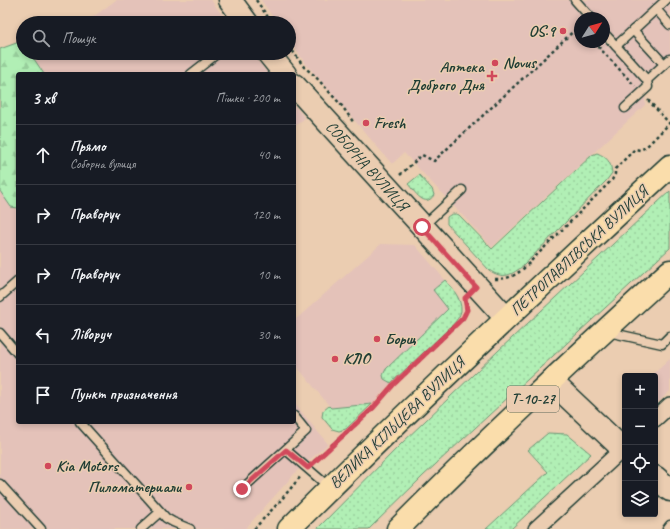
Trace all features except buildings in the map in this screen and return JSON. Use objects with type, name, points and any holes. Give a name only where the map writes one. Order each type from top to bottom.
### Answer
[{"type":"highway","name":"ПЕТРОПАВЛІВСЬКА ВУЛИЦЯ","points":[[506,318],[670,166]]},
{"type":"highway","name":"Т-10-27","points":[[398,529],[438,488],[604,331],[670,271]]},
{"type":"highway","name":"ВЕЛИКА КІЛЬЦЕВА ВУЛИЦЯ","points":[[289,529],[506,318]]},
{"type":"main road","points":[[230,0],[242,16]]},
{"type":"main road","points":[[274,60],[283,72]]},
{"type":"main road","name":"СОБОРНА ВУЛИЦЯ","points":[[296,87],[476,287],[506,318]]},
{"type":"main road","points":[[551,381],[622,447]]},
{"type":"main road","points":[[658,480],[670,490]]},
{"type":"street","points":[[658,416],[670,405]]},
{"type":"street","points":[[536,529],[622,451]]},
{"type":"lane","points":[[574,0],[585,12]]},
{"type":"lane","points":[[616,46],[666,0]]},
{"type":"lane","points":[[656,9],[670,25]]},
{"type":"lane","points":[[633,30],[667,61],[648,80]]},
{"type":"lane","points":[[610,40],[648,80],[648,87],[625,108]]},
{"type":"lane","points":[[194,72],[209,60]]},
{"type":"lane","points":[[422,227],[462,190]]},
{"type":"lane","points":[[0,297],[16,283]]},
{"type":"lane","points":[[604,331],[662,344],[670,336]]},
{"type":"lane","points":[[0,333],[16,352]]},
{"type":"lane","points":[[242,489],[306,431],[296,418]]},
{"type":"lane","points":[[82,424],[166,518],[190,529]]},
{"type":"lane","points":[[286,450],[330,488]]},
{"type":"lane","points":[[0,484],[41,529]]},
{"type":"lane","points":[[141,529],[160,512]]},
{"type":"lane","points":[[667,529],[670,525]]},
{"type":"path","points":[[256,0],[267,16]]},
{"type":"path","points":[[397,178],[422,155],[434,161],[574,31]]},
{"type":"path","points":[[254,529],[308,468],[373,408],[393,385],[463,318],[467,310],[465,298],[476,287],[488,277],[497,280],[516,275],[612,180],[615,174],[615,169],[635,150],[640,150],[646,147],[670,123],[600,48]]},
{"type":"shaded area","points":[[116,0],[211,0],[223,16],[94,16]]},
{"type":"shaded area","points":[[261,0],[670,0],[670,66],[646,88],[645,105],[492,247],[404,153],[392,164],[305,63],[296,50],[296,16],[272,16]]},
{"type":"shaded area","points":[[257,60],[267,72],[43,72],[35,61]]},
{"type":"shaded area","points":[[296,107],[305,118],[296,125]]},
{"type":"shaded area","points":[[0,189],[16,208],[16,424],[296,424],[296,405],[328,444],[297,471],[245,529],[0,529]]},
{"type":"shaded area","points":[[381,244],[415,245],[460,299],[461,311],[459,318],[391,383],[372,404],[331,408],[296,365],[296,319]]},
{"type":"shaded area","points":[[670,359],[670,391],[658,402],[658,373],[654,373]]},
{"type":"green space","points":[[16,43],[16,60],[35,60],[43,72],[16,72],[16,208],[11,207],[0,191],[0,49]]},
{"type":"green space","points":[[597,153],[608,160],[612,173],[524,265],[511,274],[499,275],[489,270],[447,224],[447,217],[453,214],[459,215],[492,249],[592,155]]},
{"type":"green space","points":[[419,175],[432,189],[434,195],[431,199],[424,200],[420,198],[408,184]]},
{"type":"green space","points":[[670,191],[670,248],[423,476],[369,529],[317,529],[401,444],[498,351]]},
{"type":"green space","points":[[445,280],[456,294],[460,302],[461,311],[459,317],[453,325],[391,383],[384,379],[383,375],[386,369],[448,309],[433,290]]},
{"type":"green space","points":[[372,404],[346,429],[339,431],[332,429],[322,417],[323,411],[329,406],[331,408]]},
{"type":"green space","points":[[548,433],[567,434],[591,454],[511,529],[486,529],[548,472],[528,450]]},
{"type":"place","name":"OS.9","points":[[563,31]]},
{"type":"place","name":"Novus","points":[[495,63]]},
{"type":"place","name":"Аптека Доброго Дня","points":[[492,76]]},
{"type":"place","name":"Fresh","points":[[366,123]]},
{"type":"place","name":"Борщ","points":[[377,339]]},
{"type":"place","name":"КЛО","points":[[335,359]]},
{"type":"place","name":"Kia Motors","points":[[48,466]]},
{"type":"place","name":"Пиломатериали","points":[[189,487]]},
{"type":"route","points":[[242,489],[286,450],[308,468],[373,408],[393,385],[463,318],[467,310],[465,298],[476,287],[422,227]]}]
